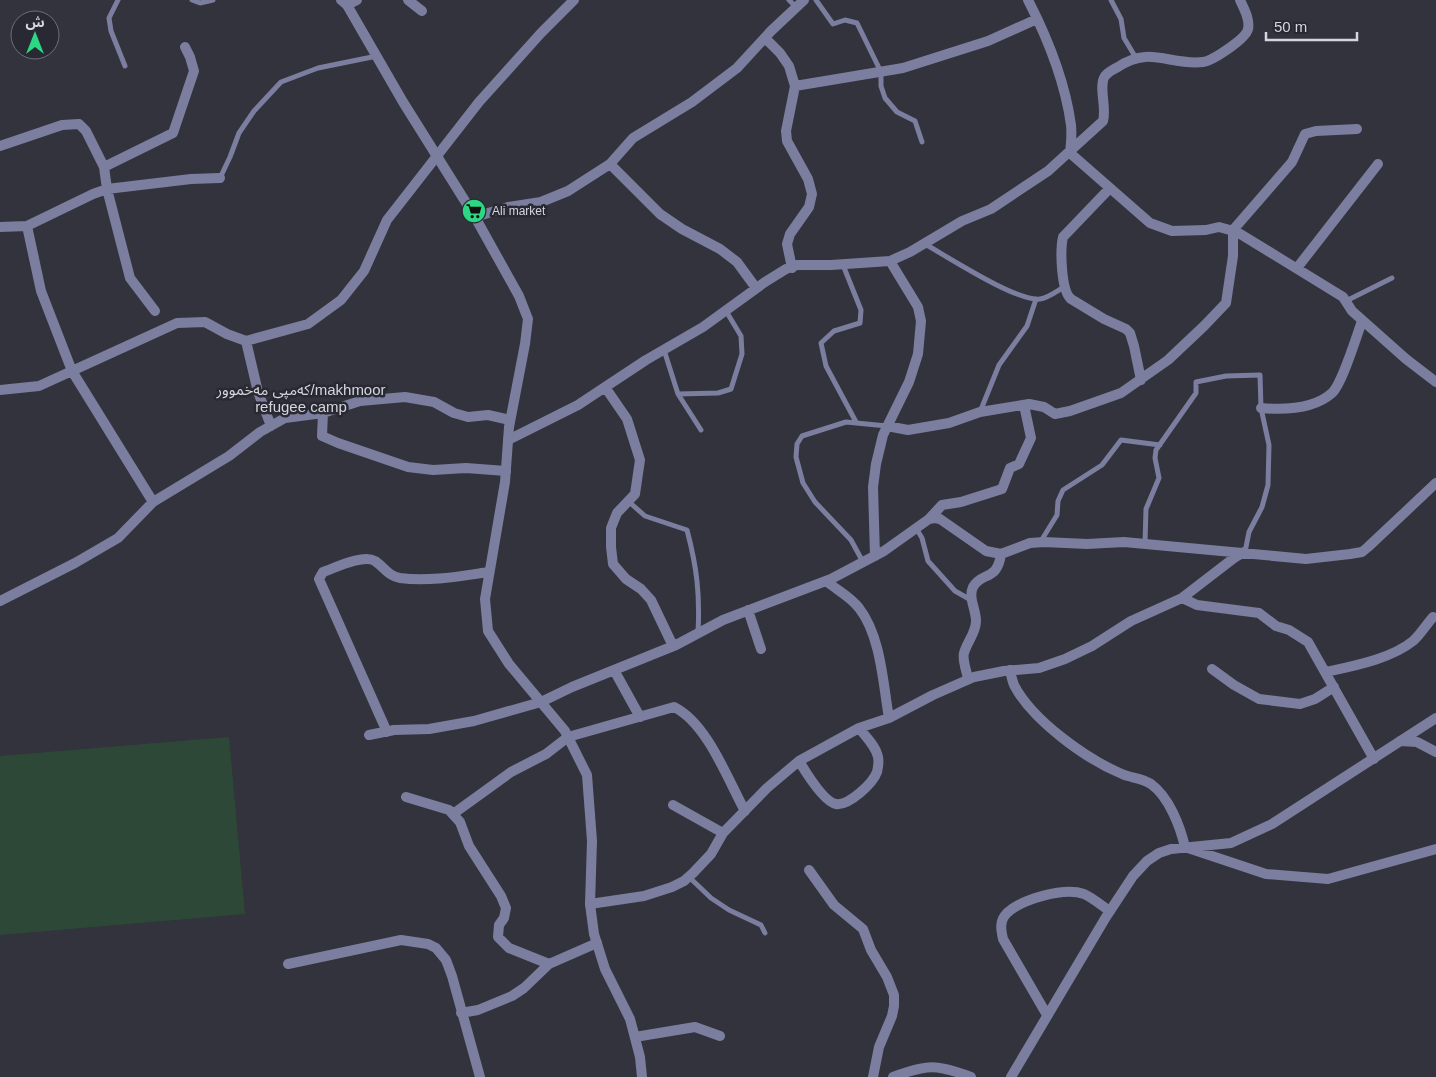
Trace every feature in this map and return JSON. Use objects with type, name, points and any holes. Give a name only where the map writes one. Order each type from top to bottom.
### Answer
[{"type":"street","points":[[357,0],[344,2],[403,102],[475,217],[519,296],[528,319],[510,420],[506,471],[484,599],[488,632],[509,664],[565,731],[587,775],[592,841],[590,904],[597,943],[605,969],[630,1019],[642,1077]]},
{"type":"street","points":[[408,0],[422,11]]},
{"type":"street","points":[[0,390],[39,386],[177,323],[205,322],[246,341],[308,324],[341,300],[364,271],[387,220],[479,102],[541,33],[574,0]]},
{"type":"street","points":[[1028,0],[1048,44],[1062,83],[1072,127],[1070,152]]},
{"type":"street","points":[[508,440],[548,421],[605,387],[703,327],[756,288],[797,265],[843,265],[890,261],[925,244],[962,222],[999,205],[1048,171],[1103,121],[1106,112],[1103,84],[1106,75],[1136,58],[1153,56],[1194,63],[1206,62],[1227,50],[1242,38],[1248,31],[1248,22],[1240,0]]},
{"type":"street","points":[[475,217],[508,207],[541,202],[568,191],[610,164],[632,138],[692,102],[737,68],[796,2]]},
{"type":"street","points":[[795,86],[903,68],[980,44],[1037,19]]},
{"type":"street","points":[[764,38],[780,53],[788,66],[795,86],[786,136],[808,179],[812,194],[809,207],[794,227],[786,244],[792,268]]},
{"type":"street","points":[[104,167],[173,133],[194,71],[185,47]]},
{"type":"street","points":[[0,146],[62,125],[79,124],[86,131],[104,167],[130,278],[155,311]]},
{"type":"street","points":[[887,426],[908,430],[949,423],[980,412],[1024,404],[1044,407],[1055,414],[1070,411],[1121,393],[1168,360],[1226,303],[1233,256],[1233,230],[1292,162],[1304,134],[1316,131],[1357,129]]},
{"type":"street","points":[[1070,152],[1150,223],[1172,231],[1206,230],[1219,227],[1233,230],[1297,268],[1343,297],[1352,311],[1436,382]]},
{"type":"street","points":[[610,164],[660,214],[682,229],[720,249],[737,262],[756,288]]},
{"type":"street","points":[[1297,268],[1378,164]]},
{"type":"street","points":[[0,227],[27,226],[93,194],[108,189],[192,179],[220,178]]},
{"type":"street","points":[[1110,188],[1063,237],[1061,245],[1064,287],[1066,295],[1071,299],[1130,333],[1141,380]]},
{"type":"street","points":[[27,226],[41,291],[72,371],[153,502]]},
{"type":"street","points":[[875,556],[873,488],[880,446],[887,426],[912,373],[918,354],[921,320],[918,307],[890,261]]},
{"type":"street","points":[[1262,408],[1292,408],[1318,401],[1334,392],[1347,364],[1362,320]]},
{"type":"street","points":[[246,341],[258,392],[270,426]]},
{"type":"street","points":[[605,387],[627,419],[640,460],[635,494],[618,513],[611,528],[611,547],[614,564],[626,579],[641,589],[651,600],[673,646]]},
{"type":"street","points":[[0,601],[75,563],[118,538],[153,502],[229,456],[260,432],[286,418],[323,413],[360,401],[405,397],[434,402],[454,414],[468,417],[488,416],[510,420]]},
{"type":"street","points":[[368,735],[429,729],[474,721],[541,702],[572,687],[673,646],[723,620],[826,581],[863,563],[929,519],[942,505],[961,502],[1002,489],[1010,468],[1019,464],[1031,438],[1024,404]]},
{"type":"street","points":[[323,413],[322,436],[408,467],[433,470],[466,468],[506,471]]},
{"type":"street","points":[[929,519],[940,519],[986,551],[1001,554],[1030,543],[1040,542],[1145,543],[1306,559],[1362,552],[1436,483]]},
{"type":"street","points":[[590,904],[644,896],[672,888],[689,877],[711,854],[723,833],[767,788],[799,761],[859,728],[890,718],[933,694],[974,677],[1010,670],[1039,668],[1065,659],[1092,646],[1131,621],[1182,598],[1234,558],[1245,552]]},
{"type":"street","points":[[968,680],[963,654],[974,631],[976,621],[970,593],[975,584],[996,570],[1001,554]]},
{"type":"street","points":[[387,732],[319,579],[323,572],[364,559],[374,561],[392,576],[402,578],[433,578],[489,572]]},
{"type":"street","points":[[826,581],[840,593],[850,598],[860,608],[867,622],[876,643],[890,718]]},
{"type":"street","points":[[1182,598],[1197,605],[1259,613],[1276,626],[1289,630],[1308,642],[1374,759]]},
{"type":"street","points":[[748,610],[761,649]]},
{"type":"street","points":[[1326,672],[1355,666],[1389,654],[1413,641],[1433,617]]},
{"type":"street","points":[[1212,669],[1234,685],[1259,699],[1300,704],[1315,699],[1334,687]]},
{"type":"street","points":[[614,670],[640,717]]},
{"type":"street","points":[[1010,670],[1013,683],[1024,700],[1058,735],[1085,754],[1122,774],[1151,784],[1164,799],[1179,825],[1185,847]]},
{"type":"street","points":[[452,814],[511,772],[546,754],[568,737],[674,706],[684,711],[713,747],[745,811]]},
{"type":"street","points":[[1011,1077],[1110,911],[1133,876],[1147,862],[1159,853],[1172,849],[1232,843],[1264,828],[1436,718]]},
{"type":"street","points":[[799,761],[828,799],[836,804],[854,799],[875,776],[878,770],[877,754],[872,744],[859,728]]},
{"type":"street","points":[[1399,742],[1417,742],[1436,752]]},
{"type":"street","points":[[406,797],[449,810],[460,822],[469,846],[501,896],[506,908],[504,918],[499,925],[498,937],[509,948],[549,964]]},
{"type":"street","points":[[673,805],[723,833]]},
{"type":"street","points":[[1185,847],[1266,874],[1328,878],[1436,849]]},
{"type":"street","points":[[809,870],[834,905],[863,929],[871,950],[887,977],[894,995],[892,1016],[879,1047],[873,1077]]},
{"type":"street","points":[[1048,1015],[1003,939],[1000,926],[1006,914],[1020,905],[1046,895],[1067,891],[1084,894],[1110,911]]},
{"type":"street","points":[[288,964],[401,940],[428,944],[436,948],[446,960],[452,976],[480,1077]]},
{"type":"street","points":[[461,1013],[478,1010],[512,996],[524,988],[549,964],[597,943]]},
{"type":"street","points":[[635,1037],[695,1027],[720,1036]]},
{"type":"street","points":[[892,1077],[915,1068],[932,1067],[949,1069],[971,1077]]},
{"type":"lane","points":[[118,0],[109,18],[111,31],[125,66]]},
{"type":"lane","points":[[192,0],[200,4],[213,0]]},
{"type":"lane","points":[[816,0],[834,24],[845,20],[857,23],[881,72],[881,86],[885,98],[897,112],[915,121],[922,142]]},
{"type":"lane","points":[[1111,0],[1120,19],[1124,38],[1136,58]]},
{"type":"lane","points":[[220,178],[239,134],[254,111],[281,82],[318,68],[377,56]]},
{"type":"lane","points":[[925,244],[1002,288],[1026,299],[1041,299],[1064,287]]},
{"type":"lane","points":[[843,265],[861,310],[860,323],[834,331],[821,343],[826,366],[856,422]]},
{"type":"lane","points":[[1346,301],[1392,278]]},
{"type":"lane","points":[[980,412],[999,365],[1027,326],[1036,299]]},
{"type":"lane","points":[[678,394],[718,393],[730,389],[742,354],[741,336],[725,311]]},
{"type":"lane","points":[[664,350],[678,394],[701,430]]},
{"type":"lane","points":[[1145,543],[1146,509],[1159,478],[1155,458],[1156,450],[1196,393],[1196,382],[1226,376],[1260,375],[1262,408],[1269,445],[1268,485],[1262,507],[1249,532],[1245,552]]},
{"type":"lane","points":[[863,563],[851,540],[815,502],[803,483],[796,457],[797,444],[802,436],[846,422],[887,426]]},
{"type":"lane","points":[[1040,542],[1057,515],[1058,501],[1062,490],[1102,465],[1121,440],[1160,445]]},
{"type":"lane","points":[[628,501],[645,516],[687,530],[698,577],[700,602],[698,633]]},
{"type":"lane","points":[[916,527],[922,538],[928,561],[955,591],[972,600]]},
{"type":"lane","points":[[689,877],[711,898],[729,910],[761,925],[765,933]]},
{"type":"green space","points":[[229,737],[245,914],[0,935],[0,756]]},
{"type":"place","name":"Ali market","points":[[474,211]]},
{"type":"district","name":"کەمپی مەخموور/makhmoor refugee camp","points":[[301,398]]}]
